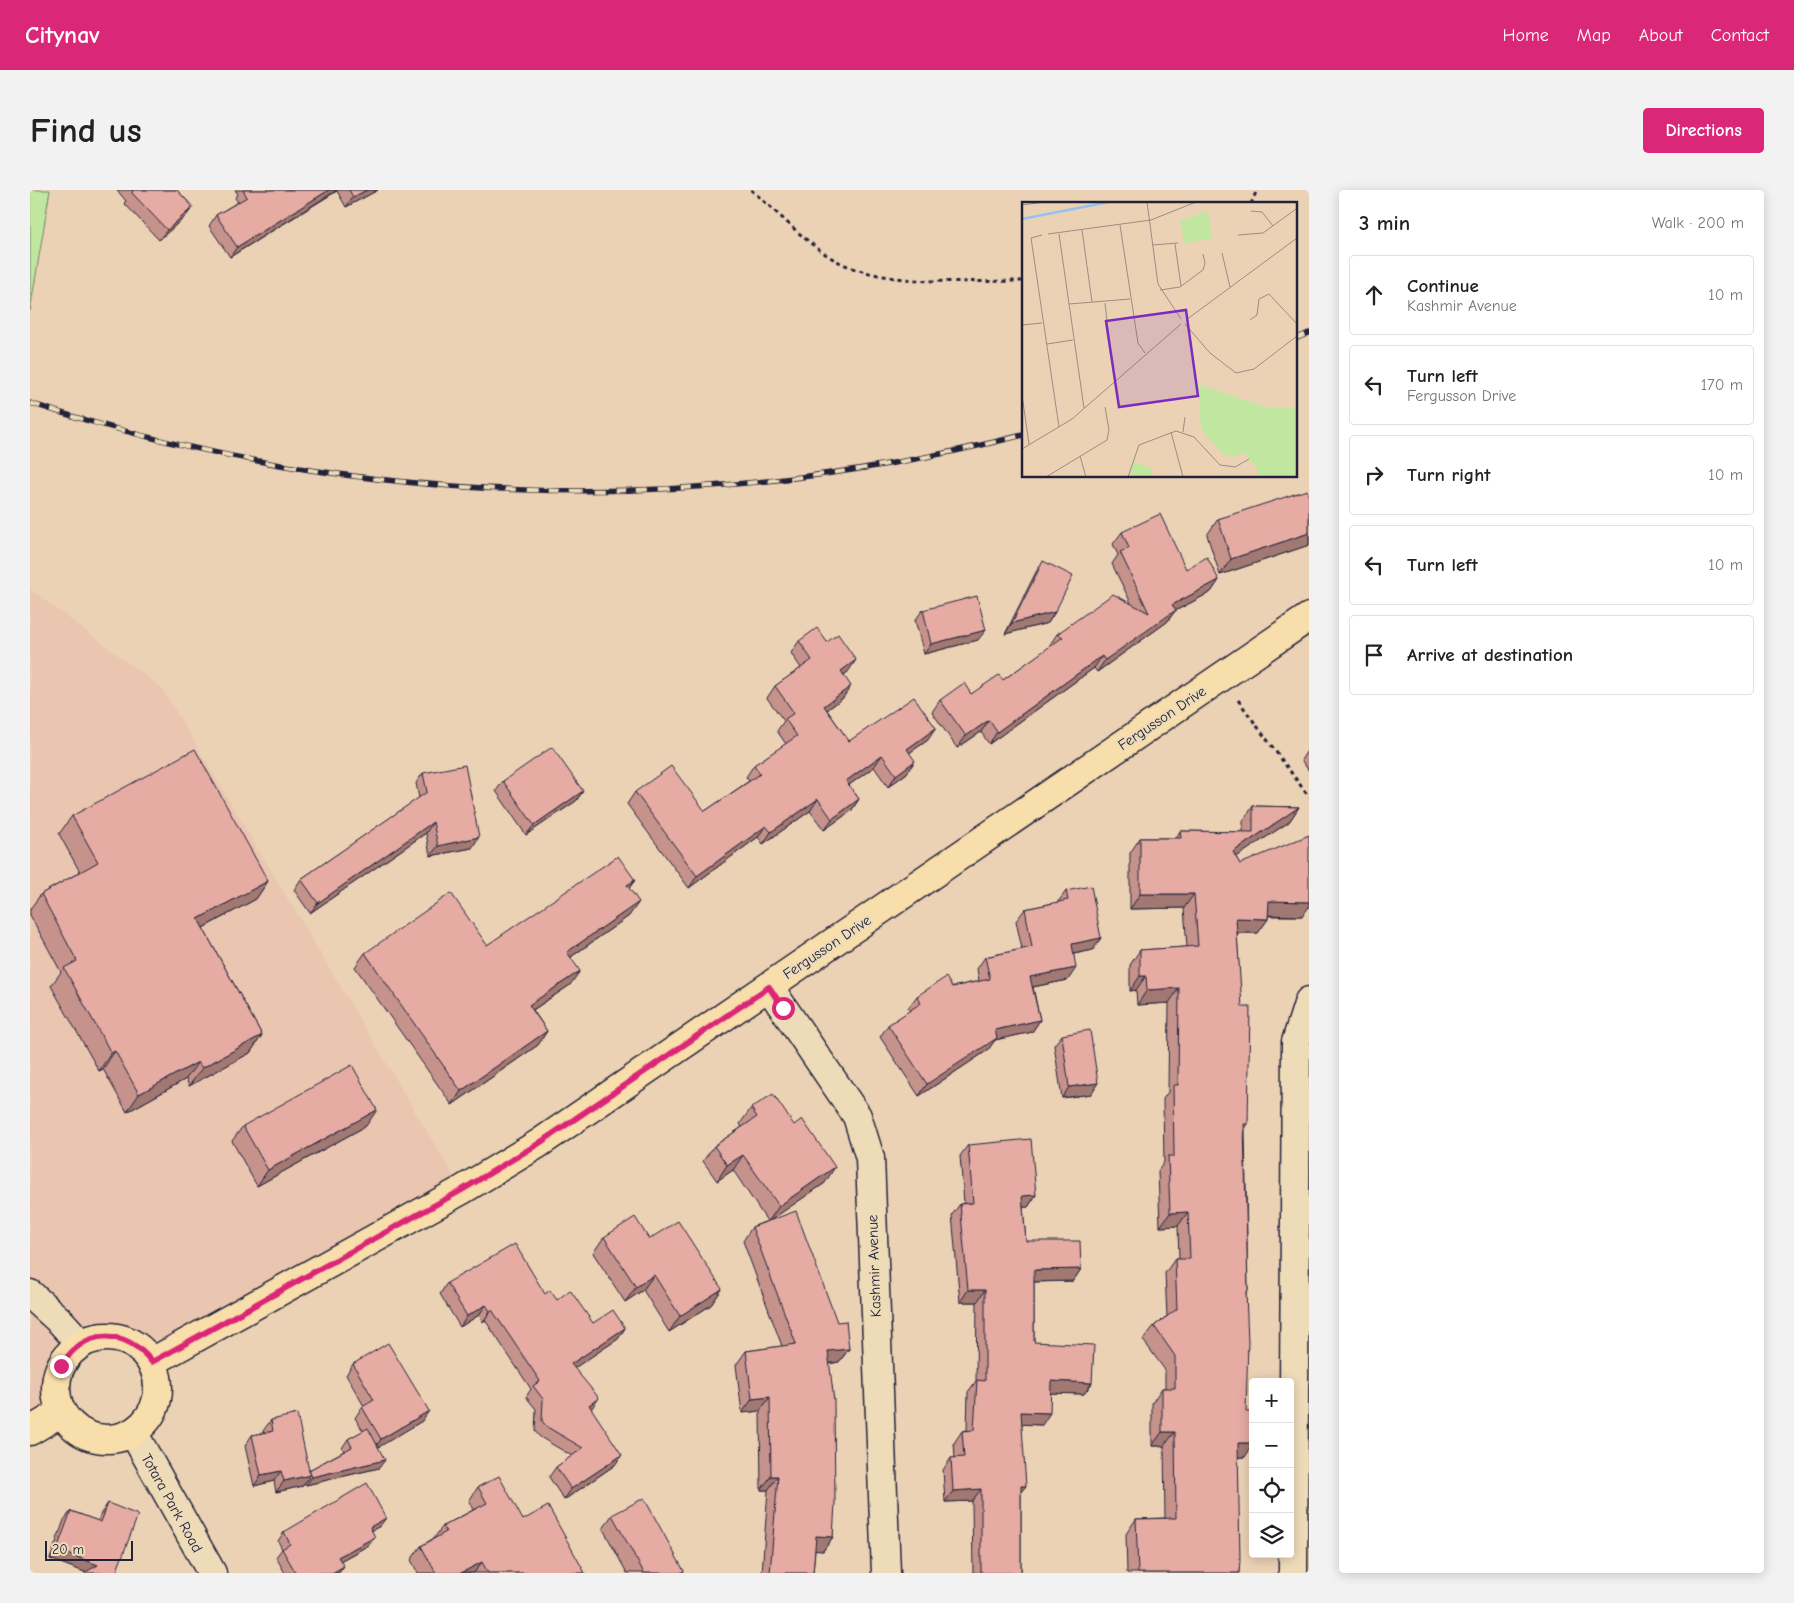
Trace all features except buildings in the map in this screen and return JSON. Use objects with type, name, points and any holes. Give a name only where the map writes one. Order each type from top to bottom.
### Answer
[{"type":"main road","name":"Fergusson Drive","points":[[152,1362],[454,1194],[538,1144],[1309,617]]},
{"type":"main road","points":[[108,1336],[126,1340],[142,1350],[152,1362],[157,1374],[157,1401],[152,1413],[133,1432],[118,1438],[102,1439],[86,1434],[72,1425],[62,1412],[56,1392],[57,1376],[67,1356],[81,1344],[94,1338],[108,1336]]},
{"type":"main road","points":[[30,1431],[62,1412]]},
{"type":"street","name":"Kashmir Avenue","points":[[769,987],[857,1116],[870,1158],[886,1573]]},
{"type":"street","points":[[1293,1573],[1296,1042],[1309,1001]]},
{"type":"street","points":[[30,1294],[61,1322],[81,1344]]},
{"type":"street","name":"Totara Park Road","points":[[133,1432],[212,1573]]},
{"type":"path","points":[[751,190],[838,262],[864,272],[946,281],[1022,280]]},
{"type":"path","points":[[1252,202],[1257,190]]},
{"type":"path","points":[[1222,677],[1309,797]]},
{"type":"shaded area","points":[[30,589],[162,688],[462,1190],[152,1362],[142,1350],[126,1340],[108,1336],[94,1338],[81,1344],[67,1357],[57,1376],[56,1392],[58,1403],[30,1431]]},
{"type":"green space","points":[[30,190],[50,190],[30,311]]},
{"type":"railway","points":[[1296,339],[1309,333]]},
{"type":"railway","points":[[30,403],[152,438],[275,464],[400,481],[524,490],[649,489],[774,480],[899,462],[1022,435]]},
{"type":"route","points":[[61,1366],[67,1356],[81,1344],[94,1338],[108,1336],[134,1344],[152,1362],[462,1190],[538,1144],[675,1049],[769,987],[783,1008]]}]
